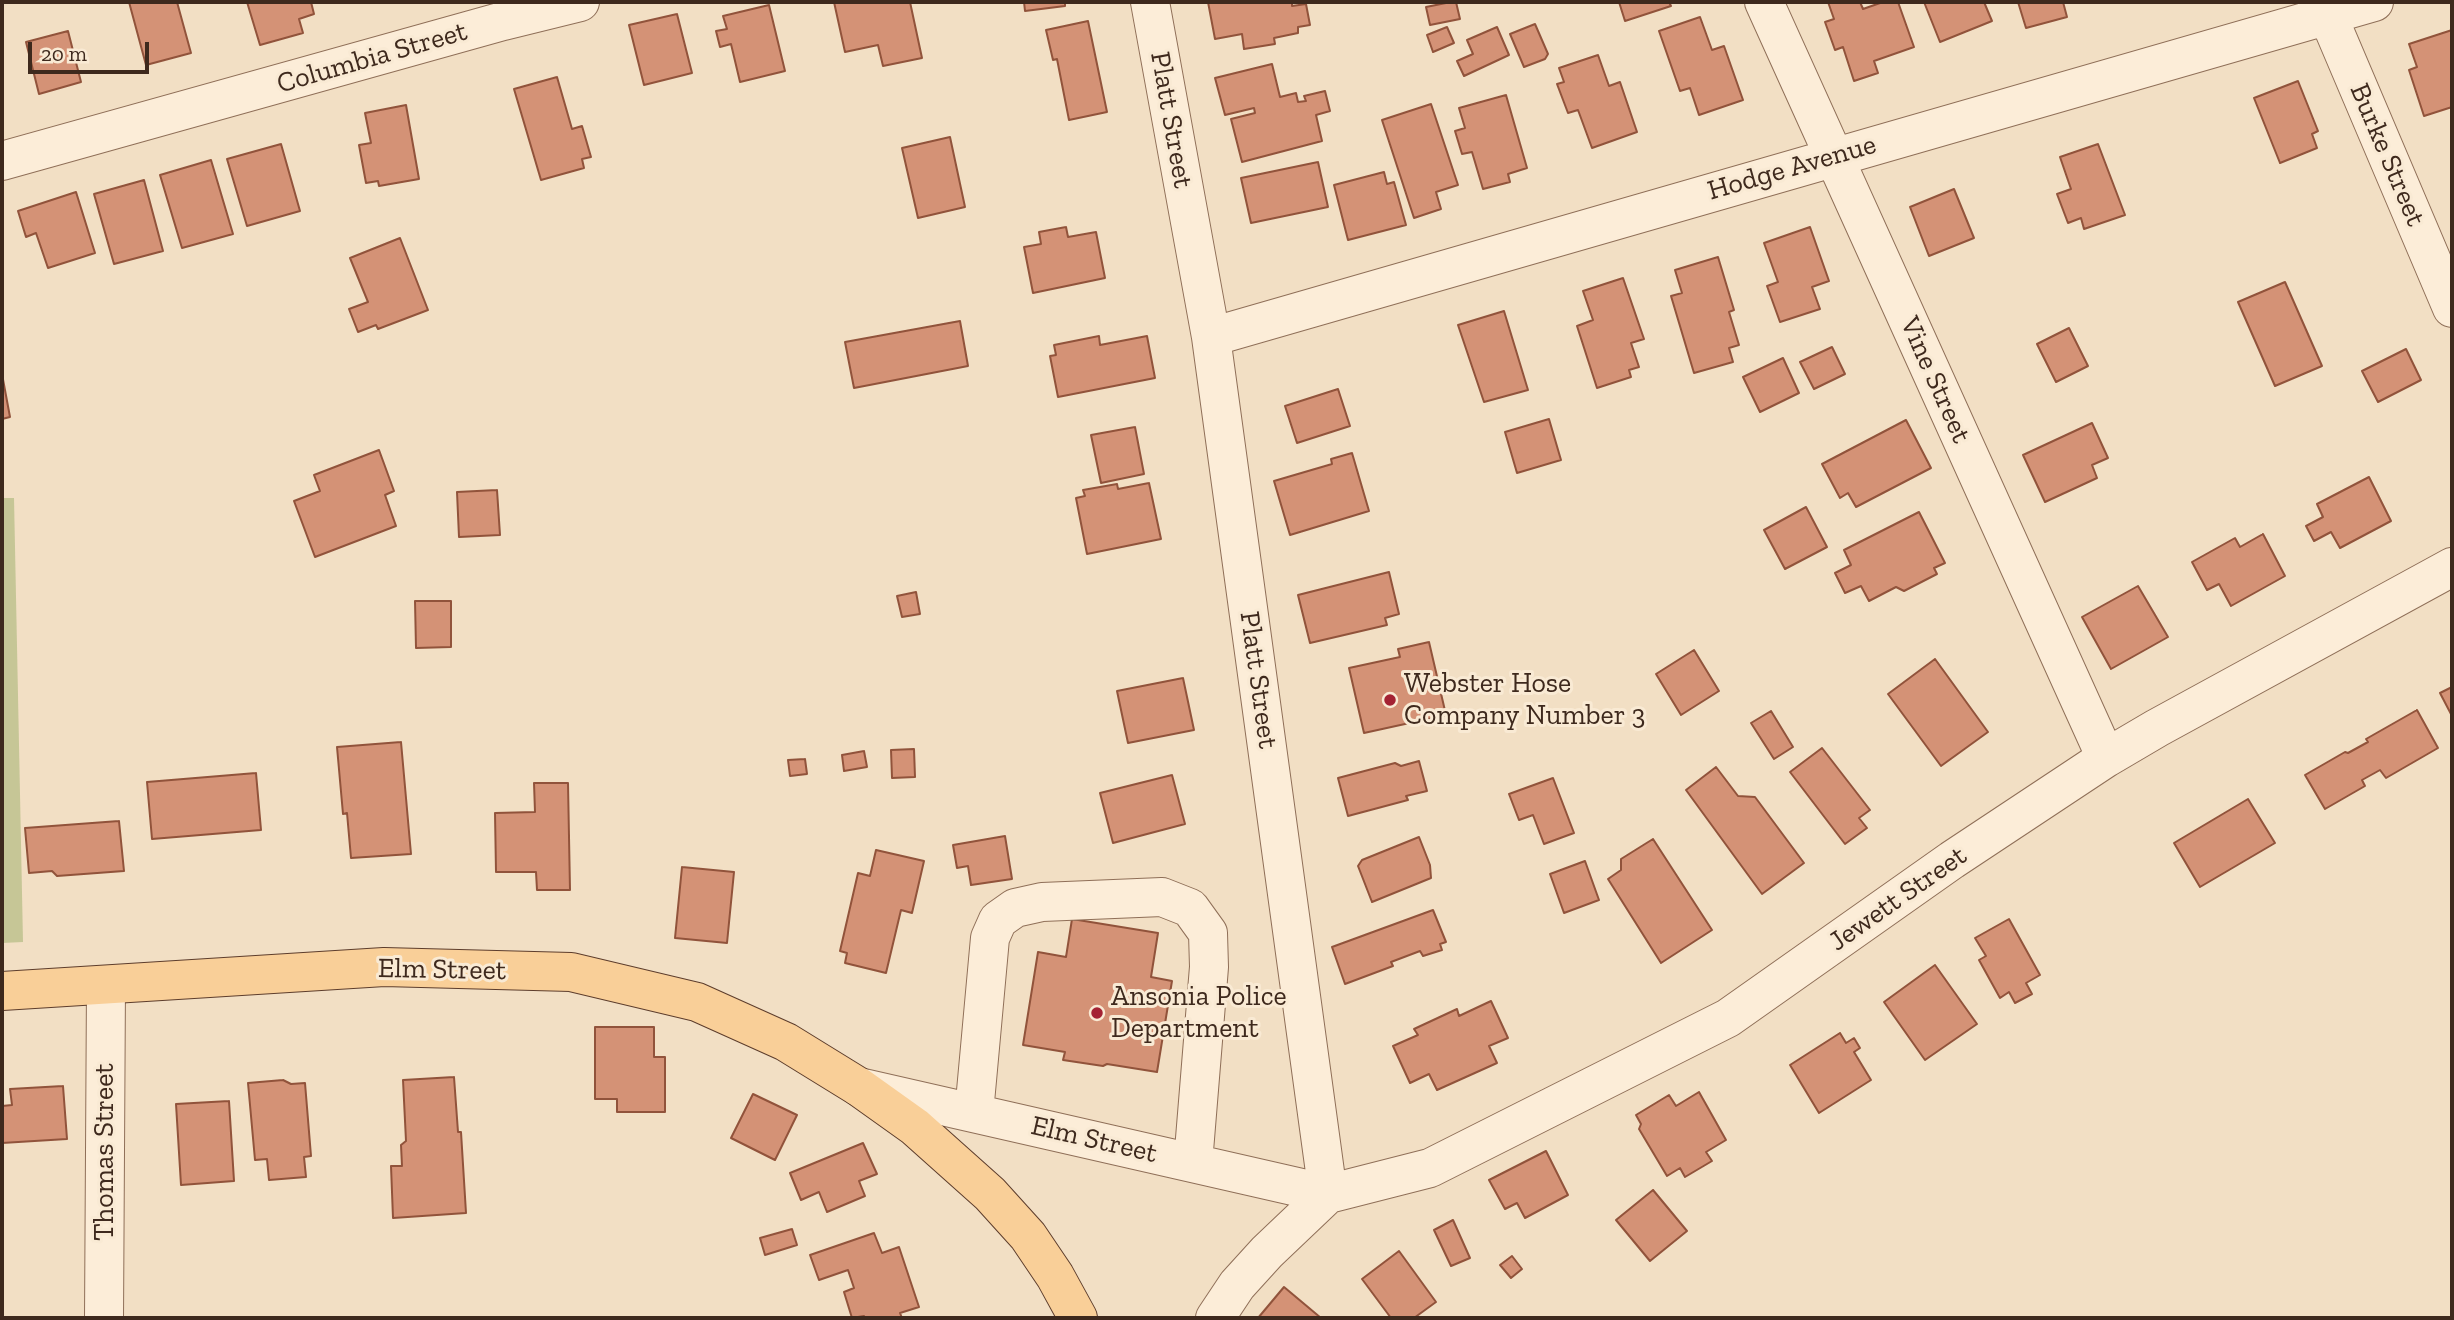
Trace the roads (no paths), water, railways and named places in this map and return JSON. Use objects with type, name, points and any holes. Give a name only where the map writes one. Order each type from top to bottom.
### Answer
[{"type":"main road","name":"Elm Street","points":[[2,991],[384,967],[571,972],[697,1002],[786,1042],[859,1087],[915,1127],[990,1194],[1028,1236],[1055,1276],[1078,1318]]},
{"type":"street","name":"Columbia Street","points":[[2,161],[503,21],[580,2]]},
{"type":"street","name":"Platt Street","points":[[1150,2],[1211,337],[1328,1194]]},
{"type":"street","name":"Vine Street","points":[[1764,2],[2106,758]]},
{"type":"street","name":"Hodge Avenue","points":[[1211,337],[1833,156],[2325,8],[2374,2]]},
{"type":"street","name":"Burke Street","points":[[2325,8],[2452,308]]},
{"type":"street","name":"Jewett Street","points":[[1328,1194],[1430,1168],[1728,1018],[1952,860],[2106,758],[2452,567]]},
{"type":"street","points":[[974,1113],[990,938],[998,920],[1014,908],[1042,902],[1162,897],[1190,908],[1208,933],[1209,967],[1193,1163]]},
{"type":"street","name":"Thomas Street","points":[[104,1318],[106,985]]},
{"type":"street","name":"Elm Street","points":[[859,1087],[1328,1194]]},
{"type":"street","points":[[1215,1318],[1237,1285],[1266,1252],[1328,1194]]},
{"type":"place","name":"Webster Hose Company Number 3","points":[[1390,700]]},
{"type":"place","name":"Ansonia Police Department","points":[[1097,1013]]}]
